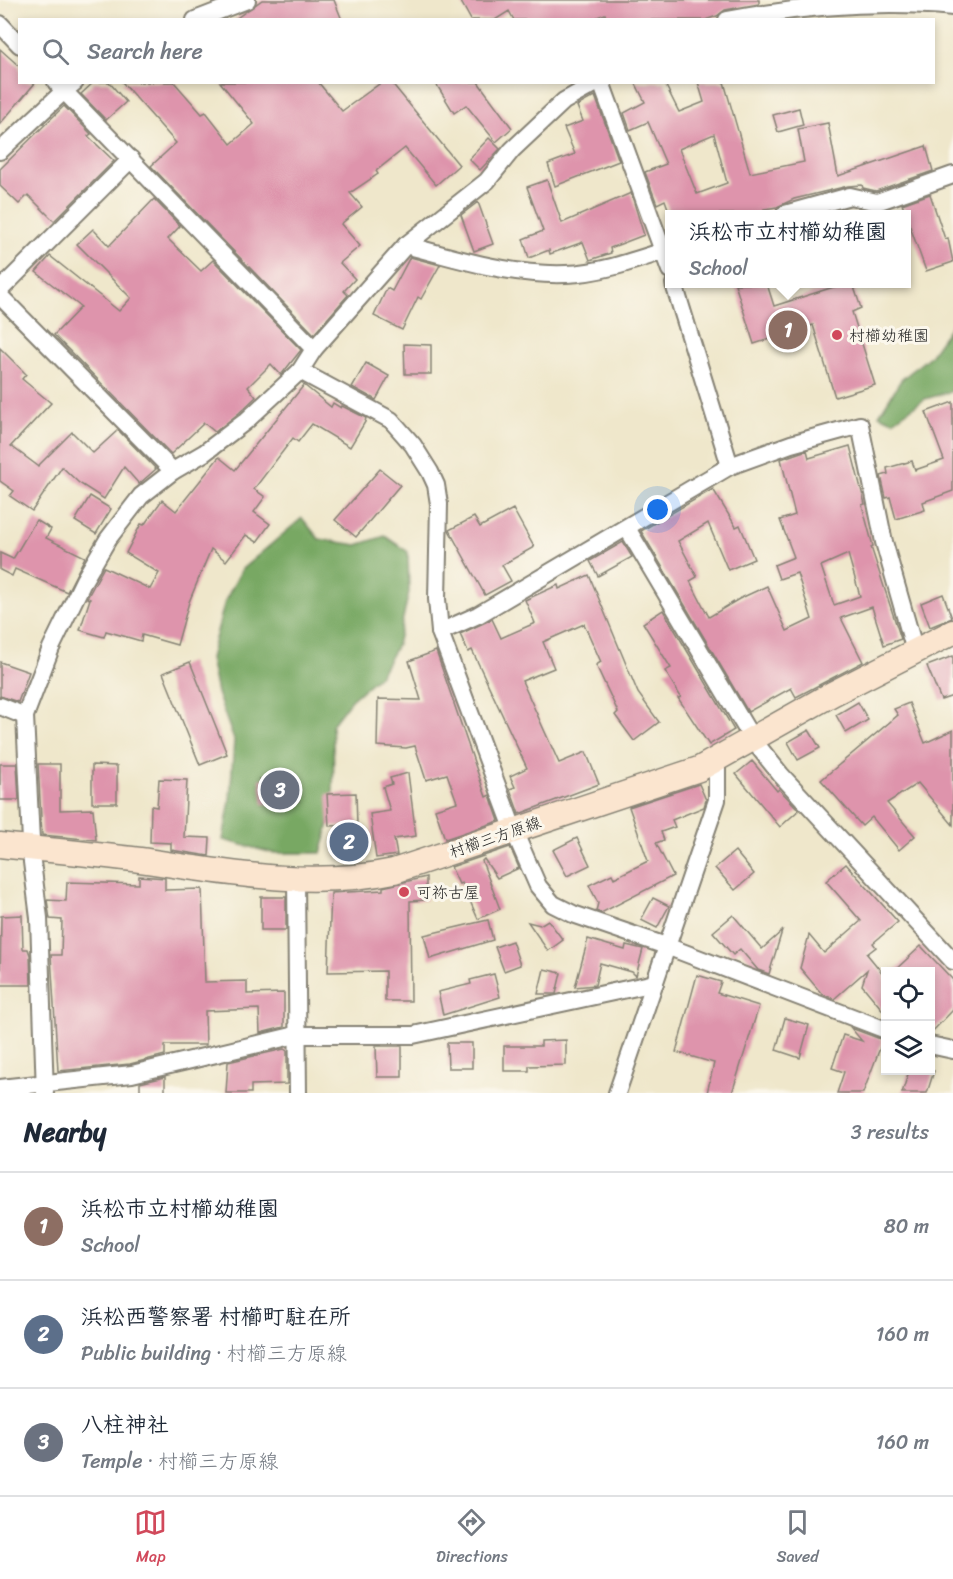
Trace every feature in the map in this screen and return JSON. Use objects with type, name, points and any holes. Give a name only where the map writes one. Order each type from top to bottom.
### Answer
[{"type":"main road","name":"村櫛三方原線","points":[[0,845],[140,860],[233,875],[344,878],[385,872],[681,776],[717,760],[832,694],[953,632]]},
{"type":"street","points":[[200,18],[247,0]]},
{"type":"street","points":[[738,18],[803,6],[876,2],[935,3],[953,7]]},
{"type":"street","points":[[0,24],[18,43]]},
{"type":"street","points":[[44,1089],[39,918],[32,848],[25,716],[51,648],[84,580],[108,539],[141,496],[246,421],[300,371],[314,349],[406,245],[487,181],[512,150],[564,101],[595,84]]},
{"type":"street","points":[[600,84],[665,245]]},
{"type":"street","points":[[0,151],[65,85],[131,159],[314,349]]},
{"type":"street","points":[[0,290],[131,159]]},
{"type":"street","points":[[799,210],[850,196],[877,202],[953,175]]},
{"type":"street","points":[[406,245],[455,258],[533,273],[567,274],[604,269],[665,251]]},
{"type":"street","points":[[675,288],[730,466]]},
{"type":"street","points":[[0,296],[173,471]]},
{"type":"street","points":[[300,371],[391,420],[413,445],[430,472],[436,485],[439,504],[437,599],[440,632],[514,831],[538,886],[553,904],[573,914],[669,947],[881,1028]]},
{"type":"street","points":[[440,632],[477,615],[730,466],[790,444],[860,424],[884,542],[915,651]]},
{"type":"street","points":[[627,528],[753,740],[781,775],[953,961]]},
{"type":"street","points":[[0,706],[25,716]]},
{"type":"street","points":[[617,1093],[669,947],[717,800],[717,760]]},
{"type":"street","points":[[296,878],[297,1093]]},
{"type":"street","points":[[0,1088],[44,1089],[132,1074],[296,1035],[413,1035],[656,983]]},
{"type":"street","points":[[935,1046],[953,1050]]},
{"type":"green space","points":[[953,323],[953,391],[925,399],[893,421],[879,415],[901,380],[930,356]]},
{"type":"green space","points":[[302,518],[319,539],[357,545],[385,536],[408,552],[409,592],[397,645],[380,675],[351,700],[332,725],[333,790],[326,838],[321,853],[273,853],[223,840],[230,800],[234,740],[217,693],[210,658],[225,601],[242,569]]},
{"type":"building","points":[[262,0],[334,0],[341,18],[237,18]]},
{"type":"building","points":[[460,0],[759,0],[759,4],[725,10],[711,18],[606,18],[605,14],[595,18],[513,18],[509,11],[498,18],[470,18]]},
{"type":"building","points":[[0,49],[18,65],[18,84],[34,84],[0,124]]},
{"type":"building","points":[[92,84],[111,84],[126,102],[106,120],[81,94]]},
{"type":"building","points":[[124,84],[176,84],[202,114],[206,112],[231,144],[254,124],[222,84],[320,84],[342,111],[379,84],[393,84],[459,165],[436,185],[405,148],[376,171],[378,174],[350,193],[362,207],[341,224],[360,246],[340,263],[355,279],[344,291],[348,295],[314,334],[151,166],[176,143]]},
{"type":"building","points":[[436,84],[479,84],[512,128],[496,142],[466,105],[454,113]]},
{"type":"building","points":[[636,84],[665,84],[679,112],[704,102],[699,84],[725,84],[750,173],[804,162],[798,129],[828,123],[838,176],[926,146],[933,171],[876,191],[863,188],[862,185],[848,186],[794,199],[764,210],[669,210],[665,200],[657,204],[645,172],[666,164],[648,122],[630,130],[624,113],[645,102]],"holes":[[[714,134],[727,183],[697,194],[679,149]]]},
{"type":"building","points":[[595,96],[619,161],[555,186],[548,164],[575,154],[564,128],[583,121],[577,106]]},
{"type":"building","points":[[64,106],[91,134],[88,136],[114,161],[54,221],[28,195],[19,204],[0,186],[0,169]]},
{"type":"building","points":[[799,108],[803,125],[778,132],[773,115]]},
{"type":"building","points":[[489,138],[500,149],[480,170],[469,159]]},
{"type":"building","points":[[547,180],[562,223],[631,193],[644,235],[610,248],[611,253],[590,260],[583,242],[550,254],[549,250],[529,258],[523,239],[543,231],[527,187]]},
{"type":"building","points":[[930,194],[945,239],[948,238],[953,262],[926,271],[911,229],[911,210],[904,210],[902,204]]},
{"type":"building","points":[[154,199],[180,226],[168,239],[201,271],[213,260],[301,350],[281,375],[271,364],[248,387],[256,397],[239,413],[215,432],[204,423],[171,454],[54,335],[81,307],[36,272],[50,256],[119,311],[131,298],[77,244],[93,229],[109,246]]},
{"type":"building","points":[[478,202],[493,244],[474,251],[461,215]]},
{"type":"building","points":[[410,257],[440,265],[421,299],[418,297],[402,330],[374,316],[387,288],[392,291]]},
{"type":"building","name":"村櫛幼稚園","points":[[736,288],[768,288],[774,306],[830,288],[854,288],[861,308],[852,312],[875,385],[835,397],[813,325],[754,344]]},
{"type":"building","points":[[404,344],[431,345],[431,374],[405,374]]},
{"type":"building","points":[[0,348],[26,374],[22,379],[51,403],[11,446],[38,466],[72,432],[93,453],[118,430],[156,469],[139,484],[124,467],[104,499],[79,483],[62,467],[32,511],[10,496],[14,491],[0,481]]},
{"type":"building","points":[[366,363],[389,376],[376,400],[352,387]]},
{"type":"building","points":[[304,385],[331,407],[333,403],[341,408],[342,406],[366,418],[365,422],[350,447],[312,424],[298,442],[293,438],[254,489],[265,497],[254,512],[270,524],[257,542],[246,535],[226,561],[211,549],[189,602],[177,645],[142,635],[141,641],[106,631],[104,637],[80,630],[90,599],[87,598],[104,567],[150,589],[159,573],[126,553],[141,524],[144,525],[162,500],[176,511],[219,457],[235,470]]},
{"type":"building","points":[[953,402],[953,491],[923,502],[925,510],[896,519],[890,497],[886,498],[881,476],[888,474],[887,468],[912,461],[915,470],[944,460],[926,412]]},
{"type":"building","points":[[850,446],[865,504],[862,505],[873,546],[871,547],[901,639],[884,645],[872,607],[841,618],[863,662],[796,697],[791,688],[748,712],[641,531],[713,489],[736,527],[740,525],[754,559],[728,570],[708,523],[678,541],[697,577],[690,581],[709,617],[767,586],[787,631],[812,619],[797,573],[779,579],[774,565],[794,557],[780,520],[795,515],[781,459],[807,450],[809,458]],"holes":[[[848,554],[860,596],[834,605],[821,566]]]},
{"type":"building","points":[[380,469],[400,485],[356,537],[335,520]]},
{"type":"building","points":[[90,496],[111,509],[96,534],[75,521]]},
{"type":"building","points":[[513,509],[534,547],[502,565],[511,581],[485,595],[449,530],[474,517],[480,527]]},
{"type":"building","points":[[36,520],[51,529],[46,538],[85,557],[67,592],[15,569],[12,576],[0,570],[0,553],[13,559]]},
{"type":"building","points":[[623,542],[632,557],[598,576],[590,561]]},
{"type":"building","points":[[589,575],[638,693],[659,722],[634,741],[615,715],[618,712],[596,665],[601,662],[584,624],[543,642],[554,668],[522,681],[559,763],[586,752],[599,784],[519,814],[510,789],[515,787],[510,776],[527,768],[472,650],[468,652],[460,634],[492,619],[501,638],[535,623],[525,600],[558,585],[559,589]]},
{"type":"building","points":[[943,594],[952,618],[930,627],[921,603]]},
{"type":"building","points":[[663,610],[734,730],[709,745],[678,698],[681,697],[665,671],[671,668],[643,623]]},
{"type":"building","points":[[436,651],[486,797],[490,795],[499,821],[445,839],[435,809],[457,802],[447,774],[426,780],[415,746],[406,748],[377,746],[378,699],[421,700],[409,661]]},
{"type":"building","points":[[953,656],[953,696],[941,700],[927,666]]},
{"type":"building","points":[[0,662],[29,672],[18,702],[0,696]]},
{"type":"building","points":[[190,662],[227,754],[200,765],[163,673]]},
{"type":"building","points":[[858,702],[868,720],[846,733],[836,715]]},
{"type":"building","points":[[909,703],[925,743],[953,730],[953,825],[918,783],[887,803],[915,836],[899,850],[872,817],[862,826],[821,780],[898,715],[894,709]]},
{"type":"building","points":[[809,730],[820,748],[798,760],[788,742]]},
{"type":"building","points":[[752,761],[777,791],[779,789],[799,810],[780,827],[736,774]]},
{"type":"building","points":[[0,764],[17,764],[19,800],[0,800]]},
{"type":"building","points":[[38,764],[60,764],[60,810],[93,809],[96,840],[42,835]]},
{"type":"building","points":[[92,765],[117,766],[117,803],[92,803]]},
{"type":"building","points":[[408,773],[416,836],[394,839],[397,855],[376,858],[370,814],[390,811],[383,787],[392,784],[390,778]]},
{"type":"building","points":[[296,775],[299,801],[263,804],[260,779]]},
{"type":"building","points":[[159,779],[187,780],[184,837],[210,838],[209,856],[171,850],[171,843],[150,842],[151,806],[157,807]]},
{"type":"building","points":[[699,784],[706,800],[704,807],[672,820],[675,827],[661,832],[664,840],[656,843],[673,876],[601,913],[596,911],[598,903],[589,885],[612,874],[614,878],[648,861],[629,807]]},
{"type":"building","points":[[356,793],[357,825],[329,826],[327,794]]},
{"type":"building","points":[[577,838],[590,865],[567,876],[553,850]]},
{"type":"building","points":[[510,847],[519,868],[497,878],[484,859],[482,861],[500,909],[478,919],[462,883],[459,884],[451,867]]},
{"type":"building","points":[[735,851],[754,874],[735,890],[715,868]]},
{"type":"building","points":[[846,864],[898,922],[873,943],[876,947],[867,954],[881,971],[881,1008],[862,985],[867,970],[834,999],[822,994],[800,968],[809,935],[824,953],[861,921],[826,881]]},
{"type":"building","points":[[139,876],[165,878],[165,890],[202,889],[205,982],[247,981],[247,994],[284,993],[284,1027],[260,1033],[259,1009],[205,1011],[206,1045],[165,1045],[165,1055],[130,1064],[58,1071],[51,955],[61,955],[62,920],[50,919],[47,900],[66,901],[67,882],[139,884]]},
{"type":"building","points":[[426,877],[426,900],[410,901],[411,1001],[385,1001],[385,971],[328,972],[331,893],[383,890],[383,887]]},
{"type":"building","points":[[261,897],[286,897],[286,930],[261,930]]},
{"type":"building","points":[[653,898],[669,906],[657,928],[641,920]]},
{"type":"building","points":[[22,915],[23,949],[28,949],[30,955],[31,985],[0,985],[1,916]]},
{"type":"building","points":[[733,915],[762,949],[782,931],[769,974],[758,970],[740,949],[733,955],[713,932]]},
{"type":"building","points":[[488,920],[493,940],[430,959],[424,935]]},
{"type":"building","points":[[548,920],[563,940],[548,951],[528,922],[540,925]]},
{"type":"building","points":[[588,939],[625,950],[626,945],[643,949],[636,976],[632,972],[600,963],[595,985],[575,987]]},
{"type":"building","points":[[512,941],[520,965],[504,971],[495,947]]},
{"type":"building","points":[[921,946],[953,980],[953,1010],[935,1029],[935,967],[898,967]]},
{"type":"building","points":[[544,969],[561,973],[556,994],[538,994]]},
{"type":"building","points":[[494,974],[500,997],[443,1015],[438,992],[471,984],[470,980]]},
{"type":"building","points":[[697,975],[721,982],[717,993],[759,1006],[732,1093],[707,1093],[714,1063],[676,1052]]},
{"type":"building","points":[[785,1018],[809,1025],[800,1058],[776,1050]]},
{"type":"building","points":[[851,1028],[881,1039],[881,1045],[863,1093],[837,1093],[844,1072],[832,1068],[843,1035],[862,1041]]},
{"type":"building","points":[[566,1040],[566,1065],[529,1066],[529,1071],[504,1071],[504,1046],[541,1046],[541,1041]]},
{"type":"building","points":[[447,1043],[472,1043],[472,1068],[448,1068]]},
{"type":"building","points":[[376,1046],[402,1046],[402,1077],[377,1077]]},
{"type":"building","points":[[284,1049],[287,1051],[287,1084],[251,1085],[251,1093],[226,1093],[228,1062]]},
{"type":"building","points":[[908,1075],[933,1075],[927,1093],[902,1093]]},
{"type":"building","points":[[165,1077],[165,1093],[140,1093],[140,1083]]},
{"type":"place","name":"浜松市立村櫛幼稚園","points":[[788,330]]},
{"type":"place","name":"村櫛幼稚園","points":[[837,335]]},
{"type":"place","name":"八柱神社","points":[[280,790]]},
{"type":"place","name":"浜松西警察署 村櫛町駐在所","points":[[349,842]]},
{"type":"place","name":"可祢古屋","points":[[404,892]]}]
